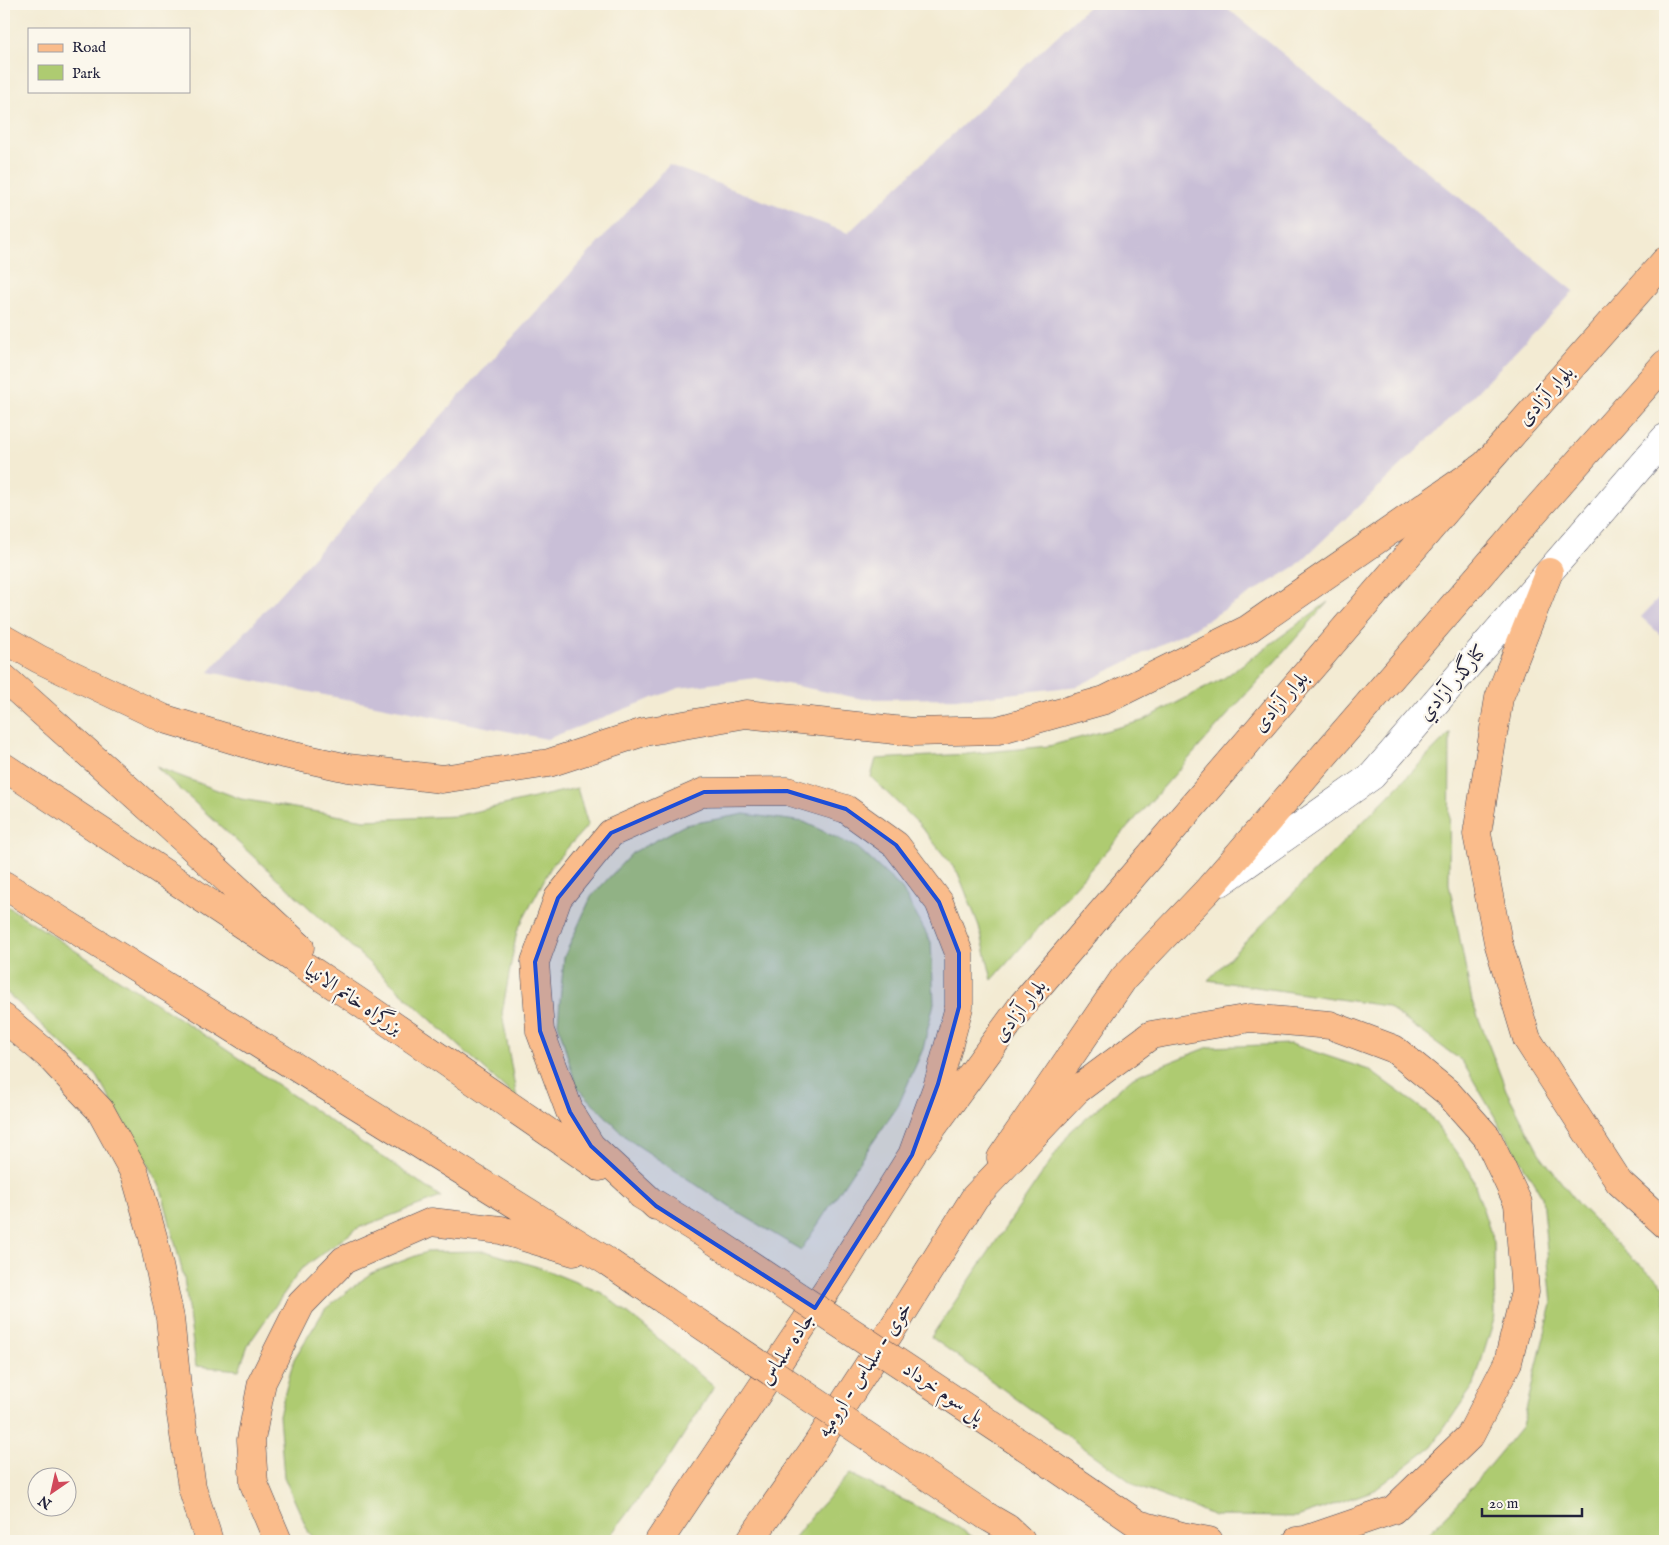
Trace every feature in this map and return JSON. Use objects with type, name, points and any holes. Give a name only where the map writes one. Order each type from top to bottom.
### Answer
[{"type":"main road","name":"بلوار آزادی","points":[[912,1155],[1023,1004],[1485,465],[1665,261]]},
{"type":"main road","points":[[975,1197],[1124,978],[1207,891],[1535,511],[1665,364]]},
{"type":"main road","points":[[4,639],[39,659],[165,719],[271,751],[348,768],[442,779],[549,763],[644,732],[746,714],[912,732],[998,730],[1105,700],[1248,629],[1485,465]]},
{"type":"main road","points":[[1549,572],[1499,698],[1477,834],[1498,942],[1527,1039],[1619,1182],[1665,1224]]},
{"type":"main road","points":[[4,678],[164,820],[356,1000]]},
{"type":"main road","name":"بزرگراه خاتم الانبیا","points":[[4,768],[356,1000],[656,1206],[701,1232]]},
{"type":"main road","points":[[656,1206],[591,1146],[570,1112],[540,1031],[535,962],[558,898],[611,833],[704,792],[788,791],[846,809],[896,845],[939,902],[959,953],[959,1007],[938,1084],[912,1155]]},
{"type":"main road","points":[[4,884],[608,1262],[1010,1532]]},
{"type":"main road","points":[[4,1018],[48,1055],[100,1110],[135,1174],[153,1236],[170,1318],[178,1396],[192,1487],[209,1541]]},
{"type":"main road","points":[[975,1197],[1077,1090],[1151,1035],[1250,1018],[1330,1025],[1394,1049],[1447,1092],[1487,1137],[1518,1203],[1525,1292],[1508,1362],[1470,1436],[1393,1510],[1305,1540],[1297,1541]]},
{"type":"main road","name":"جاده سلماس","points":[[659,1541],[836,1276],[912,1155]]},
{"type":"main road","name":"خوی - سلماس - ارومیه","points":[[750,1541],[812,1452],[975,1197]]},
{"type":"main road","points":[[278,1541],[254,1484],[251,1440],[262,1382],[300,1304],[344,1260],[431,1222],[501,1230],[608,1262]]},
{"type":"main road","name":"پل سوم خرداد","points":[[701,1232],[1036,1454],[1138,1524]]},
{"type":"main road","points":[[1138,1524],[1173,1541]]},
{"type":"main road","points":[[1138,1524],[1209,1541]]},
{"type":"street","name":"کنارگذر آزادي","points":[[1207,891],[1372,776],[1665,438]]},
{"type":"highlighted area","points":[[787,791],[846,809],[896,845],[939,902],[959,953],[959,1007],[938,1084],[912,1155],[815,1308],[656,1206],[591,1146],[570,1112],[540,1031],[535,962],[558,898],[611,833],[704,792]]},
{"type":"shaded area","points":[[1091,4],[1222,4],[1574,291],[1459,410],[1296,566],[1196,627],[1078,686],[972,698],[863,699],[756,678],[679,688],[547,739],[209,672],[669,165],[848,233]]},
{"type":"shaded area","points":[[1665,592],[1665,639],[1641,617]]},
{"type":"green space","points":[[1328,602],[992,980],[979,926],[958,873],[919,824],[871,777],[876,759],[968,754],[1049,746],[1142,721],[1224,678]]},
{"type":"green space","points":[[1450,733],[1449,884],[1472,1001],[1506,1090],[1539,1153],[1578,1204],[1619,1246],[1665,1286],[1665,1541],[1421,1541],[1459,1502],[1522,1426],[1552,1304],[1542,1197],[1462,1061],[1386,1006],[1208,980]]},
{"type":"green space","points":[[156,767],[241,799],[365,820],[456,816],[577,788],[588,825],[552,865],[517,931],[502,1013],[517,1099]]},
{"type":"green space","points":[[744,814],[804,822],[858,848],[902,889],[931,942],[934,1003],[923,1049],[898,1106],[801,1250],[734,1210],[628,1139],[576,1086],[558,1023],[564,957],[591,897],[632,853],[685,825]]},
{"type":"green space","points":[[4,904],[212,1040],[441,1197],[358,1228],[301,1269],[248,1345],[239,1370],[196,1366],[184,1278],[161,1188],[97,1076],[4,990]]},
{"type":"green space","points":[[1291,1044],[1369,1070],[1428,1113],[1471,1173],[1494,1243],[1495,1316],[1474,1385],[1432,1446],[1375,1490],[1297,1517],[1215,1516],[1138,1487],[931,1337],[1071,1131],[1133,1077],[1209,1047]]},
{"type":"green space","points":[[485,1251],[541,1268],[602,1293],[714,1387],[667,1461],[606,1541],[317,1541],[309,1533],[284,1477],[279,1415],[294,1359],[325,1309],[371,1273],[426,1252]]},
{"type":"green space","points":[[850,1474],[953,1524],[979,1541],[792,1541],[814,1513]]}]
